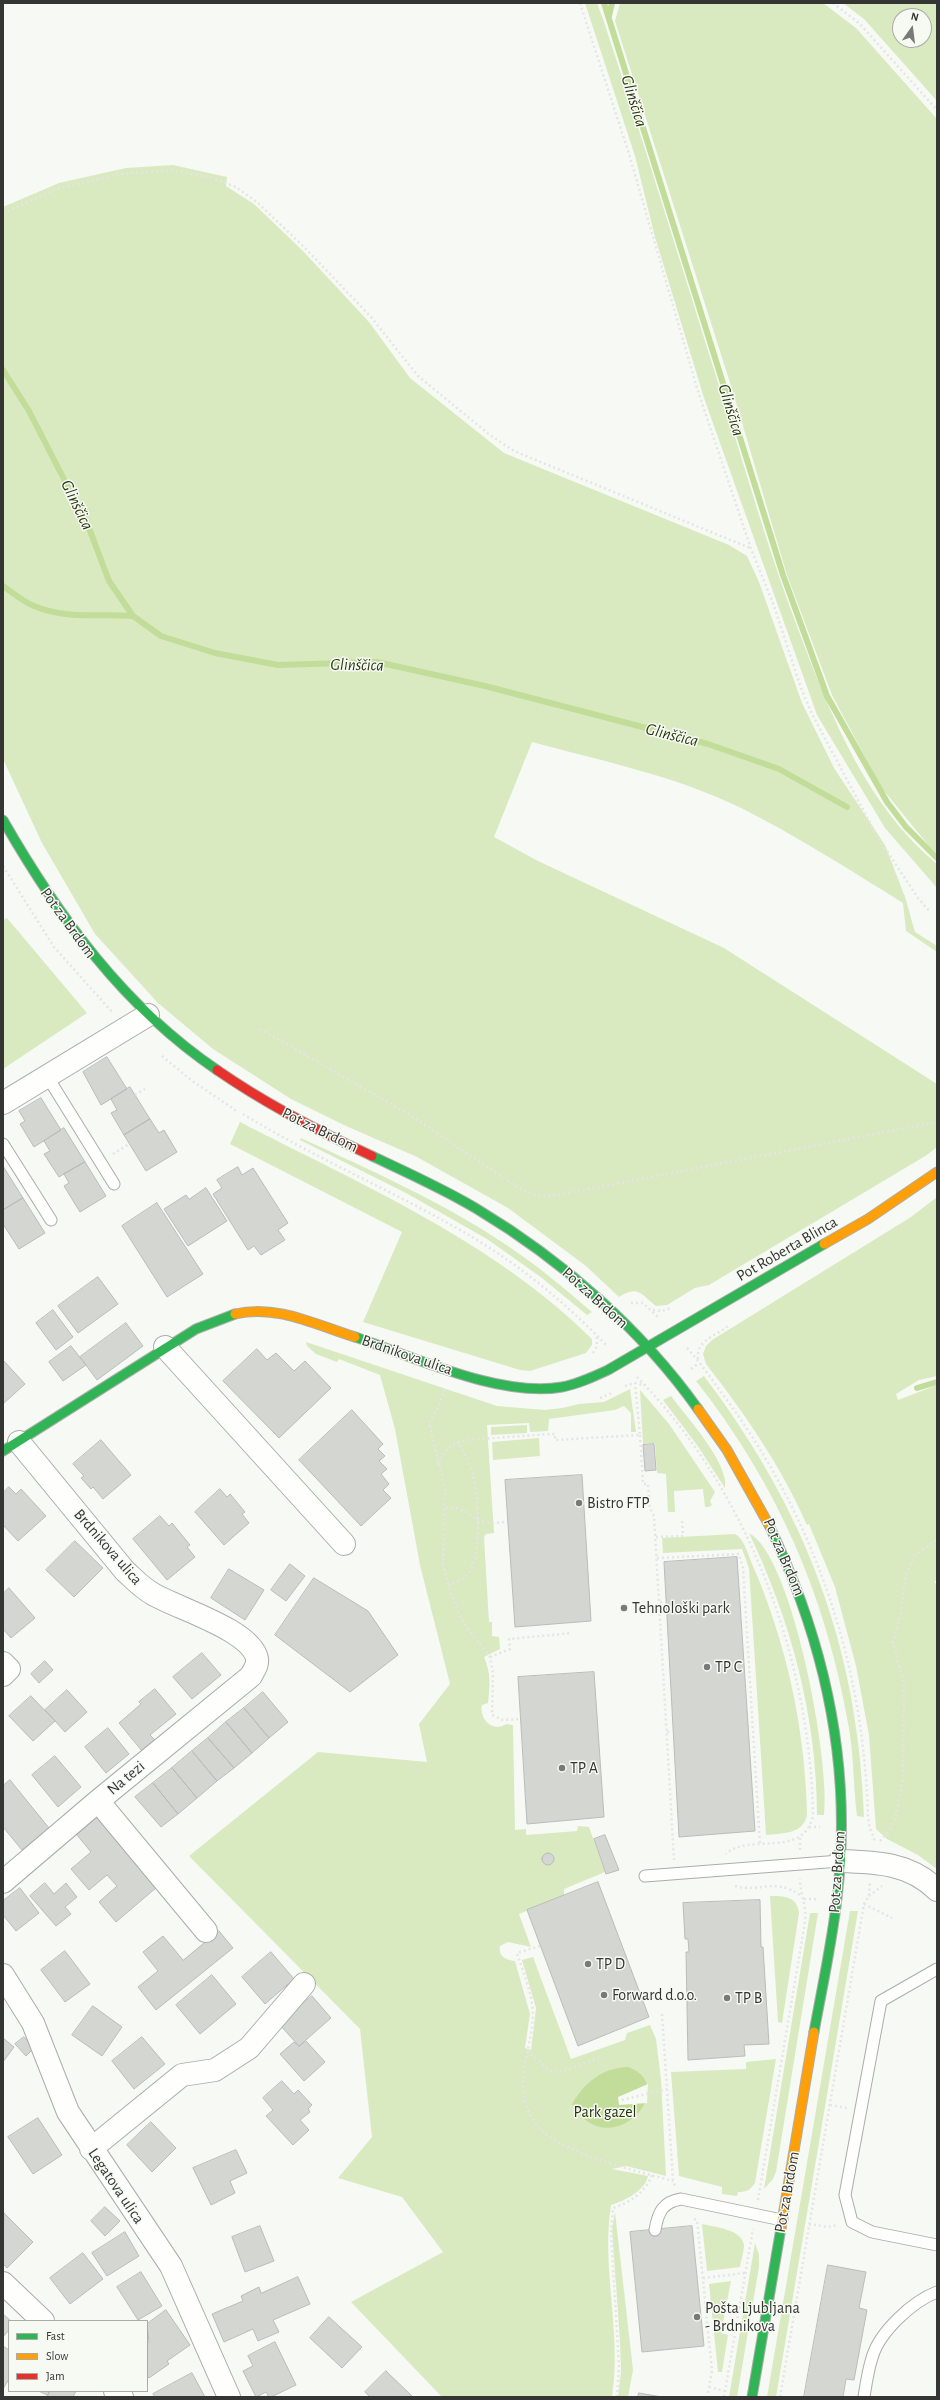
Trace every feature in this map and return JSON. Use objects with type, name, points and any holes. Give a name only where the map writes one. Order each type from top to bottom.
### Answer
[{"type":"main road","name":"Pot za Brdom","points":[[3,820],[22,854],[63,919],[94,958],[148,1015],[194,1053],[265,1102],[326,1134],[409,1171],[499,1222],[563,1269],[606,1305],[648,1346],[687,1391],[726,1446],[776,1534],[800,1593],[829,1691],[841,1782],[840,1861],[837,1898],[752,2397]]},
{"type":"main road","name":"Pot Roberta Blinca","points":[[648,1346],[868,1219],[937,1172]]},
{"type":"main road","name":"Brdnikova ulica","points":[[11,1447],[165,1347],[196,1329],[222,1317],[263,1311],[299,1319],[499,1386],[518,1389],[551,1390],[590,1380],[648,1346]]},
{"type":"street","points":[[3,1103],[148,1015]]},
{"type":"street","points":[[165,1347],[344,1544]]},
{"type":"street","name":"Brdnikova ulica","points":[[11,1447],[138,1584],[153,1594],[206,1619],[249,1644],[257,1660],[251,1676]]},
{"type":"street","points":[[3,1663],[9,1669],[3,1675]]},
{"type":"street","name":"Na tezi","points":[[3,1882],[98,1801],[251,1676]]},
{"type":"street","points":[[98,1801],[206,1931]]},
{"type":"street","points":[[840,1861],[872,1862],[900,1867],[927,1881],[937,1890]]},
{"type":"street","name":"Legatova ulica","points":[[3,1975],[33,2023],[68,2112],[91,2149],[171,2266],[229,2397]]},
{"type":"street","points":[[91,2149],[182,2075],[215,2070],[249,2048],[304,1984]]},
{"type":"street","points":[[3,2283],[41,2320]]},
{"type":"lane","points":[[47,1076],[114,1184]]},
{"type":"lane","points":[[3,1144],[51,1220]]},
{"type":"lane","points":[[645,1876],[675,1872],[840,1861]]},
{"type":"lane","points":[[937,1969],[881,2001],[845,2195],[852,2222],[872,2232],[937,2245]]},
{"type":"lane","points":[[655,2230],[658,2214],[663,2206],[672,2201],[681,2199],[782,2220]]},
{"type":"lane","points":[[864,2397],[872,2356],[889,2329],[905,2311],[928,2295],[937,2292]]},
{"type":"path","points":[[580,3],[629,154],[697,388],[751,548],[773,603],[812,714],[877,836],[918,898],[930,912]]},
{"type":"path","points":[[833,3],[860,24],[937,110]]},
{"type":"path","points":[[3,213],[57,189],[120,174],[171,170],[210,177],[236,187],[258,203],[311,254],[371,317],[418,376],[490,435],[514,451],[751,548]]},
{"type":"path","name":"Pot za Brdom","points":[[3,866],[54,947],[113,1012]]},
{"type":"path","points":[[260,1029],[407,1113],[514,1185],[527,1192],[547,1196],[937,1122]]},
{"type":"path","name":"Pot za Brdom","points":[[161,1055],[211,1094],[252,1120],[316,1155],[424,1209],[477,1240],[546,1289],[588,1326],[605,1344]]},
{"type":"path","points":[[135,1095],[145,1089]]},
{"type":"path","points":[[100,1162],[129,1144]]},
{"type":"path","name":"Pot za Brdom","points":[[627,1305],[637,1302],[643,1303],[660,1319]]},
{"type":"path","points":[[690,1371],[699,1363]]},
{"type":"path","points":[[451,1370],[440,1402],[428,1423],[445,1488],[446,1508],[443,1565],[454,1604],[466,1626],[490,1657],[493,1673],[492,1715],[503,1720],[521,1719]]},
{"type":"path","name":"Pot za Brdom","points":[[634,1374],[674,1421],[713,1477],[749,1543],[769,1589],[791,1656],[804,1716],[813,1815],[809,1827],[800,1835]]},
{"type":"path","points":[[635,1383],[643,1484],[648,1484],[650,1508],[654,1516],[656,1537],[675,1872]]},
{"type":"path","points":[[438,1464],[447,1449],[457,1442],[550,1434],[555,1434],[555,1440],[640,1435]]},
{"type":"path","points":[[448,1585],[462,1580],[473,1566],[477,1556],[477,1520],[472,1471],[467,1458],[457,1442]]},
{"type":"path","points":[[446,1508],[457,1508],[467,1512],[477,1520],[492,1523],[506,1522]]},
{"type":"path","points":[[656,1537],[683,1536],[682,1519]]},
{"type":"path","points":[[880,1841],[889,1831],[896,1816],[903,1777],[904,1684],[893,1642],[901,1614],[906,1574],[915,1555],[937,1540]]},
{"type":"path","points":[[657,1558],[739,1554],[743,1568],[760,1845]]},
{"type":"path","points":[[490,1657],[510,1649],[509,1639],[572,1633]]},
{"type":"path","points":[[667,1732],[673,1731]]},
{"type":"path","points":[[809,1827],[820,1827]]},
{"type":"path","points":[[865,1828],[870,1828]]},
{"type":"path","points":[[713,1870],[730,1850],[742,1846],[780,1843],[800,1835],[800,1844]]},
{"type":"path","name":"Pot za Brdom","points":[[780,2397],[864,1904],[867,1898],[871,1878]]},
{"type":"path","name":"Pot za Brdom","points":[[760,2189],[805,1922],[804,1899],[800,1895],[800,1882]]},
{"type":"path","points":[[860,1898],[867,1898]]},
{"type":"path","points":[[804,1899],[816,1899]]},
{"type":"path","points":[[864,1904],[892,1918]]},
{"type":"path","points":[[540,1946],[517,1953],[532,2003],[533,2017],[523,2076],[524,2098],[542,2131],[565,2145],[593,2157],[673,2181]]},
{"type":"path","points":[[662,2014],[673,2181],[687,2218],[697,2220],[712,2371],[707,2397]]},
{"type":"path","points":[[527,2050],[550,2071],[559,2072],[599,2058]]},
{"type":"path","points":[[622,2100],[667,2089]]},
{"type":"path","points":[[617,2397],[619,2366],[611,2231],[613,2208],[624,2205],[638,2194],[650,2182],[652,2175]]},
{"type":"path","points":[[809,2224],[828,2228]]},
{"type":"path","name":"Pot za Brdom","points":[[724,2397],[752,2238]]},
{"type":"path","points":[[703,2278],[745,2274]]},
{"type":"path","points":[[709,2387],[725,2391]]},
{"type":"green space","points":[[585,3],[597,3],[603,19],[769,546],[813,668],[839,730],[872,789],[891,816],[913,841],[937,864],[937,888],[885,828],[817,715],[704,398],[655,237],[635,156]]},
{"type":"green space","points":[[620,3],[823,3],[856,28],[937,119],[937,853],[929,846],[881,787],[832,695],[787,575],[732,389],[615,21]]},
{"type":"green space","points":[[843,3],[937,3],[937,101],[864,19]]},
{"type":"green space","points":[[173,165],[227,177],[226,186],[254,204],[303,251],[369,322],[410,378],[504,453],[729,545],[747,556],[759,582],[802,703],[834,768],[885,845],[905,897],[915,932],[937,946],[937,952],[906,931],[903,903],[823,854],[741,808],[665,778],[532,742],[494,837],[538,861],[724,948],[937,1084],[937,1147],[927,1155],[709,1285],[695,1288],[667,1305],[656,1306],[639,1292],[635,1291],[626,1293],[619,1297],[586,1266],[508,1208],[417,1157],[346,1126],[291,1099],[213,1049],[158,1003],[95,934],[42,843],[3,759],[3,207],[59,183],[126,168]]},
{"type":"green space","points":[[7,918],[87,1013],[3,1069],[3,920]]},
{"type":"green space","points":[[240,1122],[425,1217],[469,1244],[512,1273],[553,1304],[592,1339],[592,1345],[586,1353],[530,1371],[520,1370],[363,1322],[402,1232],[230,1144]]},
{"type":"green space","points":[[301,1138],[407,1188],[458,1215],[508,1246],[561,1286],[592,1312],[587,1315],[542,1278],[487,1239],[406,1193],[300,1140]]},
{"type":"green space","points":[[937,1197],[937,1376],[919,1380],[896,1394],[898,1400],[937,1385],[937,1581],[934,1581],[937,1586],[937,1869],[918,1855],[887,1839],[876,1829],[869,1735],[856,1666],[835,1587],[809,1524],[807,1525],[786,1482],[748,1421],[706,1364],[703,1354],[706,1346],[712,1340],[911,1217]]},
{"type":"green space","name":"Park gazel","points":[[306,1342],[497,1406],[545,1410],[562,1408],[579,1404],[604,1402],[630,1389],[636,1432],[631,1432],[631,1413],[624,1406],[615,1410],[549,1419],[548,1431],[530,1432],[529,1423],[487,1425],[494,1533],[486,1534],[484,1537],[489,1622],[492,1622],[492,1636],[499,1637],[500,1649],[484,1657],[489,1674],[489,1685],[488,1703],[482,1705],[482,1710],[485,1720],[492,1726],[496,1727],[506,1724],[513,1725],[515,1830],[526,1829],[526,1835],[577,1831],[578,1826],[589,1827],[605,1872],[564,1889],[564,1896],[519,1914],[531,1947],[508,1942],[500,1946],[500,1952],[503,1957],[515,1961],[530,2014],[525,2048],[531,2050],[536,2008],[522,1960],[533,1957],[571,2059],[625,2040],[627,2033],[650,2025],[656,2039],[661,2079],[666,2176],[626,2166],[612,2169],[648,2176],[643,2186],[633,2195],[611,2205],[608,2253],[615,2349],[612,2397],[442,2397],[351,2302],[443,2252],[402,2197],[338,2178],[372,2137],[360,2029],[189,1856],[318,1752],[427,1762],[419,1724],[450,1684],[420,1565],[395,1429],[380,1375],[339,1359],[337,1362],[316,1354],[307,1346]]},
{"type":"green space","points":[[704,1376],[740,1427],[771,1478],[798,1530],[820,1583],[838,1638],[851,1695],[860,1755],[864,1817],[857,1816],[848,1723],[826,1630],[811,1586],[794,1542],[750,1459],[725,1419],[696,1381]]},
{"type":"green space","points":[[640,1390],[669,1424],[715,1492],[710,1501],[712,1505],[709,1507],[705,1507],[703,1489],[674,1491],[675,1512],[668,1512],[666,1474],[657,1473],[655,1443],[643,1444]]},
{"type":"green space","points":[[671,1396],[696,1427],[714,1453],[725,1478],[725,1488],[697,1445],[663,1400]]},
{"type":"green space","points":[[527,1425],[527,1433],[491,1435],[491,1427]]},
{"type":"green space","points":[[539,1438],[540,1456],[493,1460],[492,1442]]},
{"type":"green space","points":[[749,1533],[765,1550],[780,1580],[794,1619],[806,1664],[815,1710],[821,1753],[825,1789],[824,1815],[817,1815],[816,1778],[812,1742],[807,1706],[799,1670],[777,1600]]},
{"type":"green space","points":[[735,1534],[741,1539],[746,1548],[776,1626],[792,1688],[798,1719],[806,1783],[807,1815],[805,1822],[796,1830],[791,1832],[766,1835],[749,1568],[742,1549],[663,1553],[662,1538]]},
{"type":"green space","points":[[770,1896],[780,1896],[793,1900],[798,1907],[799,1913],[782,2023],[778,2022]]},
{"type":"green space","points":[[850,1911],[858,1911],[776,2397],[767,2397]]},
{"type":"green space","points":[[810,1913],[818,1913],[776,2172],[773,2179],[764,2189]]},
{"type":"green space","points":[[776,2059],[755,2183],[750,2189],[738,2192],[737,2196],[722,2194],[722,2187],[679,2176],[671,2072],[746,2069],[746,2062]]},
{"type":"green space","points":[[615,2212],[633,2370],[628,2397],[618,2397],[621,2371],[612,2229]]},
{"type":"green space","points":[[702,2224],[727,2230],[738,2235],[744,2245],[740,2267],[707,2271]]},
{"type":"green space","points":[[755,2243],[759,2255],[759,2267],[737,2397],[729,2397]]},
{"type":"green space","points":[[731,2281],[721,2333],[728,2335],[722,2372],[718,2372],[709,2284]]},
{"type":"shaded area","points":[[628,2067],[643,2077],[648,2090],[644,2104],[634,2117],[620,2125],[604,2128],[587,2121],[572,2104],[577,2096],[589,2083],[602,2073]]},
{"type":"pier","points":[[648,2084],[647,2103],[619,2105],[618,2097]]},
{"type":"building","points":[[107,1057],[127,1089],[101,1105],[83,1072]]},
{"type":"building","points":[[130,1087],[150,1119],[124,1135],[111,1113],[117,1110],[111,1099]]},
{"type":"building","points":[[41,1098],[61,1130],[34,1147],[20,1124],[25,1121],[19,1111]]},
{"type":"building","points":[[150,1119],[159,1133],[164,1130],[177,1152],[146,1171],[124,1135]]},
{"type":"building","points":[[64,1128],[85,1162],[59,1177],[44,1154],[50,1151],[44,1141]]},
{"type":"building","points":[[85,1162],[106,1196],[80,1212],[64,1186],[69,1183],[64,1174]]},
{"type":"building","points":[[3,1166],[23,1198],[3,1210]]},
{"type":"building","points":[[238,1167],[242,1175],[253,1168],[288,1223],[278,1230],[285,1240],[261,1255],[254,1246],[248,1250],[213,1194],[222,1188],[217,1180]]},
{"type":"building","points":[[206,1188],[227,1221],[188,1246],[164,1209],[186,1195],[189,1199]]},
{"type":"building","points":[[23,1198],[45,1233],[19,1249],[3,1224],[3,1210]]},
{"type":"building","points":[[157,1203],[203,1274],[167,1297],[122,1226]]},
{"type":"building","points":[[98,1277],[118,1304],[78,1333],[58,1306]]},
{"type":"building","points":[[53,1310],[73,1337],[56,1350],[36,1323]]},
{"type":"building","points":[[126,1323],[143,1346],[97,1380],[80,1357]]},
{"type":"building","points":[[71,1346],[86,1365],[63,1381],[49,1362]]},
{"type":"building","points":[[257,1349],[267,1360],[276,1353],[294,1371],[305,1361],[331,1388],[279,1438],[223,1381]]},
{"type":"building","points":[[3,1360],[25,1384],[3,1404]]},
{"type":"building","points":[[352,1410],[383,1444],[378,1449],[385,1456],[379,1461],[387,1469],[381,1474],[389,1484],[383,1490],[391,1498],[361,1526],[299,1460]]},
{"type":"building","points":[[101,1440],[131,1475],[103,1499],[93,1487],[91,1489],[81,1478],[84,1476],[73,1464]]},
{"type":"building","points":[[654,1444],[656,1470],[645,1471],[643,1445]]},
{"type":"building","points":[[582,1475],[591,1621],[515,1627],[505,1480]]},
{"type":"building","points":[[9,1487],[16,1494],[21,1489],[46,1516],[18,1541],[3,1525],[3,1493]]},
{"type":"building","points":[[220,1489],[227,1497],[230,1494],[245,1512],[242,1514],[249,1523],[224,1545],[195,1512]]},
{"type":"building","points":[[160,1516],[169,1526],[172,1523],[190,1545],[187,1547],[195,1557],[167,1580],[133,1539]]},
{"type":"building","points":[[75,1541],[103,1568],[74,1597],[46,1570]]},
{"type":"building","name":"TP C","points":[[737,1557],[755,1831],[679,1837],[664,1562]]},
{"type":"building","points":[[290,1564],[305,1576],[286,1601],[271,1590]]},
{"type":"building","points":[[229,1569],[264,1590],[245,1620],[211,1598]]},
{"type":"building","points":[[314,1578],[368,1611],[398,1655],[350,1692],[275,1635]]},
{"type":"building","points":[[9,1588],[35,1618],[11,1638],[3,1629],[3,1594]]},
{"type":"building","points":[[202,1653],[221,1675],[192,1699],[173,1677]]},
{"type":"building","points":[[45,1661],[53,1670],[39,1683],[31,1674]]},
{"type":"building","name":"TP A","points":[[594,1672],[604,1817],[527,1824],[518,1677]]},
{"type":"building","points":[[155,1689],[176,1714],[150,1735],[155,1740],[142,1751],[119,1723],[141,1704],[139,1702]]},
{"type":"building","points":[[67,1690],[87,1712],[65,1732],[45,1710]]},
{"type":"building","points":[[263,1692],[288,1722],[269,1738],[244,1708]]},
{"type":"building","points":[[31,1696],[55,1721],[33,1741],[9,1716]]},
{"type":"building","points":[[244,1708],[269,1738],[252,1753],[226,1722]]},
{"type":"building","points":[[226,1722],[252,1753],[234,1768],[208,1738]]},
{"type":"building","points":[[108,1728],[129,1754],[106,1773],[85,1747]]},
{"type":"building","points":[[208,1738],[234,1768],[217,1781],[192,1751]]},
{"type":"building","points":[[192,1751],[217,1781],[197,1798],[172,1768]]},
{"type":"building","points":[[55,1756],[81,1787],[58,1807],[32,1775]]},
{"type":"building","points":[[172,1768],[197,1798],[178,1814],[153,1783]]},
{"type":"building","points":[[10,1780],[49,1828],[22,1850],[3,1827],[3,1786]]},
{"type":"building","points":[[153,1783],[178,1814],[161,1827],[135,1797]]},
{"type":"building","points":[[98,1817],[157,1887],[116,1922],[99,1902],[117,1886],[107,1875],[89,1890],[71,1869],[91,1852],[77,1835]]},
{"type":"building","points":[[605,1835],[619,1870],[606,1874],[594,1839]]},
{"type":"building","points":[[550,1853],[553,1854],[553,1864],[546,1865],[543,1864],[542,1857],[543,1854]]},
{"type":"building","name":"TP D","points":[[598,1882],[649,2017],[578,2046],[527,1910]]},
{"type":"building","points":[[45,1883],[54,1894],[66,1883],[77,1897],[65,1907],[71,1914],[56,1926],[30,1896]]},
{"type":"building","points":[[20,1888],[39,1913],[16,1931],[3,1915],[3,1901]]},
{"type":"building","name":"TP B","points":[[760,1900],[761,1947],[763,1947],[769,2044],[744,2045],[745,2056],[688,2060],[686,1952],[689,1952],[688,1939],[685,1939],[683,1903]]},
{"type":"building","points":[[219,1931],[233,1948],[156,2010],[138,1987],[158,1971],[143,1952],[163,1936],[183,1960]]},
{"type":"building","points":[[65,1951],[90,1984],[65,2002],[41,1970]]},
{"type":"building","points":[[271,1952],[294,1979],[265,2004],[242,1977]]},
{"type":"building","points":[[212,1975],[236,2004],[200,2034],[176,2005]]},
{"type":"building","points":[[312,1996],[331,2018],[299,2046],[279,2024]]},
{"type":"building","points":[[93,2006],[122,2027],[102,2056],[72,2035]]},
{"type":"building","points":[[24,2037],[34,2048],[26,2056],[15,2044]]},
{"type":"building","points":[[142,2037],[165,2064],[134,2089],[112,2061]]},
{"type":"building","points":[[3,2038],[14,2047],[3,2062]]},
{"type":"building","points":[[306,2041],[325,2062],[304,2081],[280,2054],[294,2042],[299,2046]]},
{"type":"building","points":[[282,2081],[294,2094],[298,2090],[312,2105],[308,2109],[310,2112],[300,2120],[309,2130],[293,2145],[266,2116],[273,2110],[263,2098]]},
{"type":"building","points":[[38,2118],[62,2155],[33,2174],[8,2137]]},
{"type":"building","points":[[151,2122],[176,2148],[152,2172],[127,2145]]},
{"type":"building","points":[[236,2150],[247,2173],[230,2181],[235,2193],[211,2205],[193,2168]]},
{"type":"building","points":[[105,2207],[120,2221],[105,2236],[91,2221]]},
{"type":"building","points":[[4,2213],[33,2242],[7,2268],[3,2264]]},
{"type":"building","points":[[260,2226],[274,2261],[245,2272],[232,2237]]},
{"type":"building","points":[[692,2226],[704,2346],[642,2352],[630,2232]]},
{"type":"building","points":[[125,2232],[139,2256],[107,2276],[92,2253]]},
{"type":"building","points":[[83,2253],[103,2279],[70,2304],[50,2278]]},
{"type":"building","points":[[828,2265],[866,2272],[859,2308],[867,2310],[854,2380],[846,2379],[843,2397],[804,2397]]},
{"type":"building","points":[[141,2272],[162,2306],[138,2320],[117,2287]]},
{"type":"building","points":[[298,2277],[310,2304],[273,2320],[279,2332],[258,2341],[253,2329],[224,2342],[212,2314],[243,2301],[241,2296],[259,2287],[261,2293]]},
{"type":"building","points":[[166,2310],[190,2345],[167,2361],[169,2364],[149,2378],[148,2376],[148,2323]]},
{"type":"building","points":[[3,2314],[10,2320],[8,2320],[8,2331],[3,2337]]},
{"type":"building","points":[[329,2317],[362,2347],[342,2368],[310,2338]]},
{"type":"building","points":[[275,2342],[296,2385],[271,2397],[269,2397],[266,2392],[256,2397],[243,2371],[253,2366],[248,2356]]},
{"type":"building","points":[[3,2346],[8,2349],[8,2381],[3,2389]]},
{"type":"building","points":[[386,2371],[413,2397],[370,2397],[365,2392]]},
{"type":"building","points":[[192,2373],[205,2397],[155,2397],[153,2394]]},
{"type":"building","points":[[41,2392],[50,2392],[48,2395]]},
{"type":"building","points":[[50,2392],[76,2392],[73,2397],[47,2397]]},
{"type":"building","points":[[639,2393],[662,2397],[638,2397]]},
{"type":"waterway","name":"Glinščica","points":[[604,3],[783,575],[827,696],[887,802],[906,827],[937,858]]},
{"type":"waterway","points":[[609,16],[612,3]]},
{"type":"waterway","name":"Glinščica","points":[[3,370],[29,411],[89,528],[109,581],[133,616],[161,636],[215,653],[278,665],[377,662],[485,686],[708,744],[779,769],[847,807]]},
{"type":"waterway","points":[[3,586],[34,606],[59,613],[71,615],[133,616]]},
{"type":"waterway","points":[[917,1388],[937,1382]]},
{"type":"traffic: fast","points":[[3,820],[24,856],[70,925],[123,989],[152,1018],[183,1045],[217,1070]]},
{"type":"traffic: fast","points":[[372,1156],[439,1188],[477,1209],[509,1229],[569,1274],[598,1298],[651,1351],[698,1409]]},
{"type":"traffic: fast","points":[[355,1337],[430,1365],[485,1381],[512,1387],[538,1389],[568,1386],[608,1370],[824,1244]]},
{"type":"traffic: fast","points":[[3,1451],[196,1329],[235,1314]]},
{"type":"traffic: fast","points":[[769,1525],[789,1569],[806,1614],[830,1706],[837,1753],[841,1801],[841,1849],[837,1898],[830,1949],[814,2032]]},
{"type":"traffic: fast","points":[[752,2397],[781,2228]]},
{"type":"traffic: slow","points":[[824,1244],[868,1219],[937,1172]]},
{"type":"traffic: slow","points":[[235,1314],[251,1312],[281,1314],[296,1317],[355,1337]]},
{"type":"traffic: slow","points":[[698,1409],[727,1450],[769,1525]]},
{"type":"traffic: slow","points":[[781,2228],[814,2032]]},
{"type":"traffic: jam","points":[[217,1070],[254,1094],[293,1116],[372,1156]]},
{"type":"place","name":"Bistro FTP","points":[[579,1503]]},
{"type":"place","name":"Tehnološki park","points":[[624,1608]]},
{"type":"place","name":"TP C","points":[[707,1667]]},
{"type":"place","name":"TP A","points":[[562,1768]]},
{"type":"place","name":"TP D","points":[[588,1964]]},
{"type":"place","name":"Forward d.o.o.","points":[[604,1995]]},
{"type":"place","name":"TP B","points":[[727,1998]]},
{"type":"place","name":"Pošta Ljubljana - Brdnikova","points":[[697,2317]]}]
